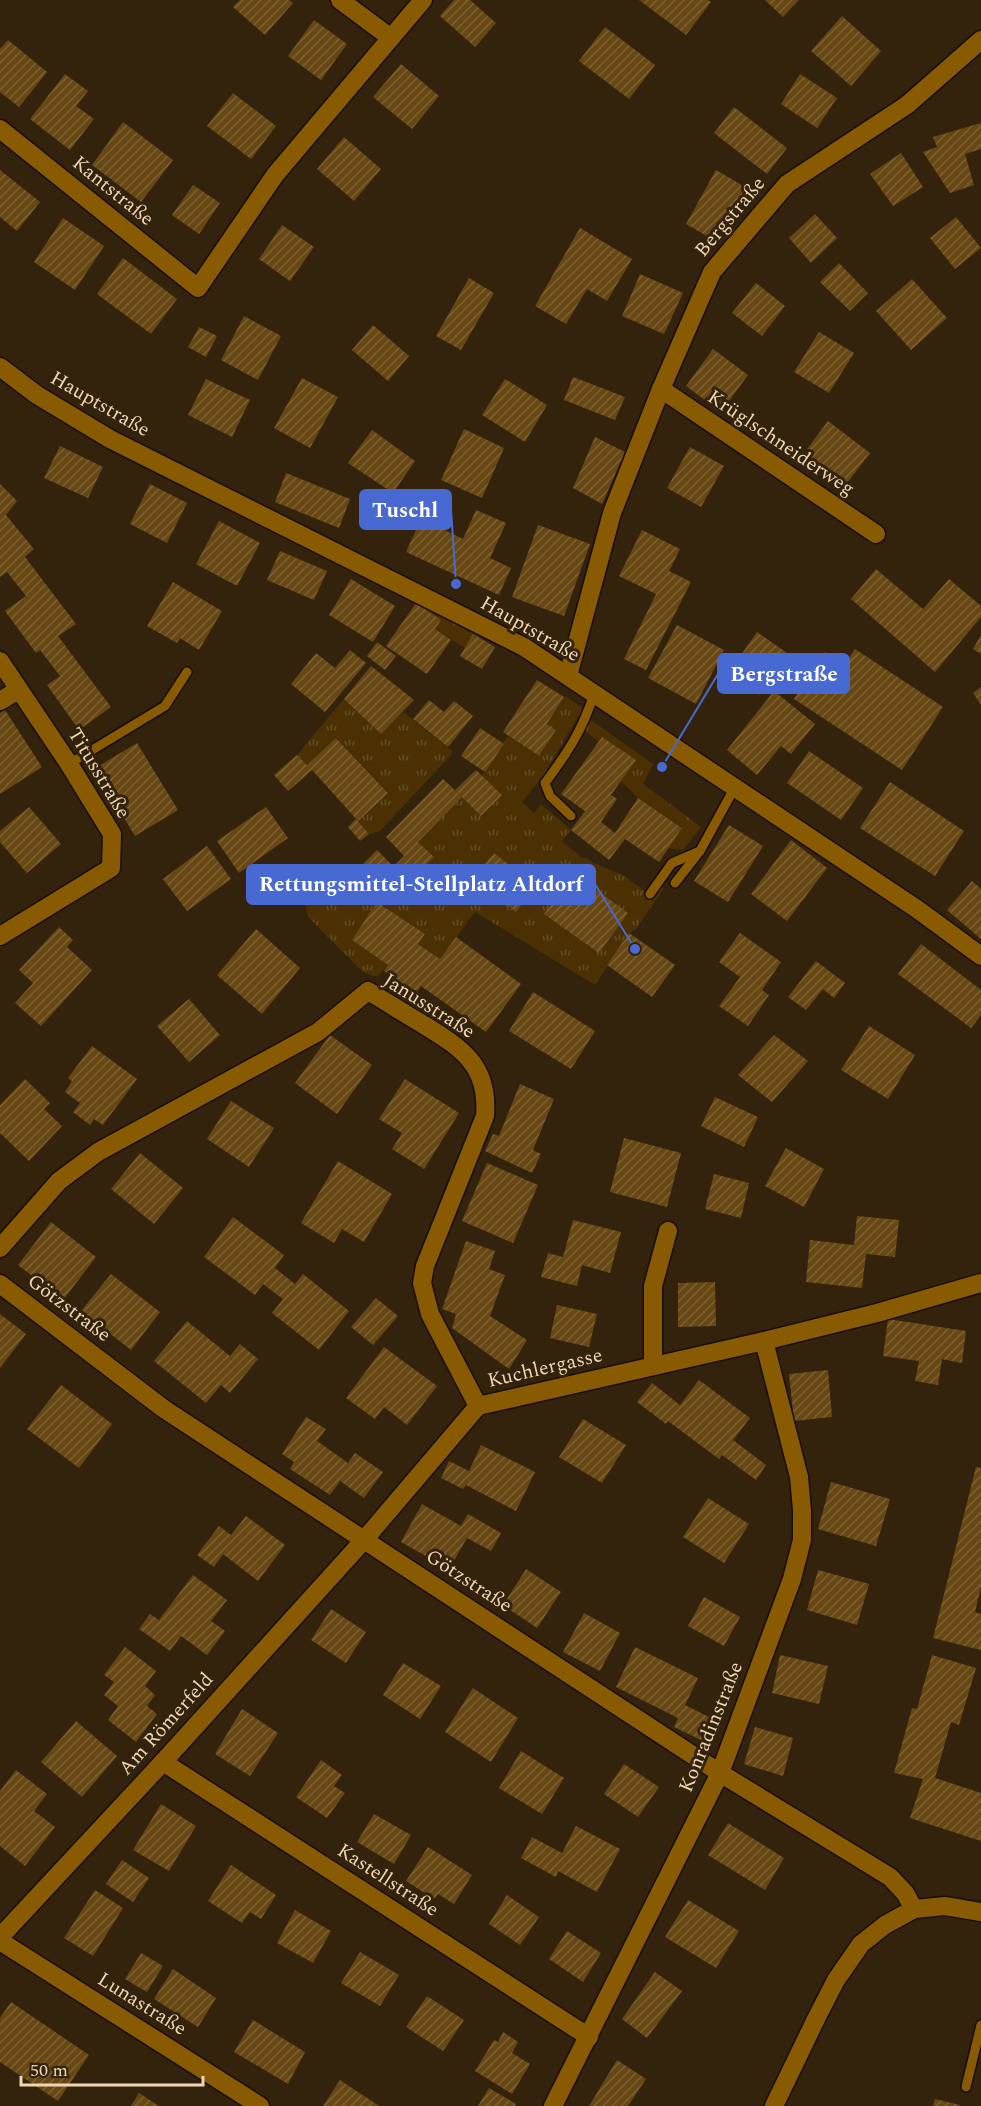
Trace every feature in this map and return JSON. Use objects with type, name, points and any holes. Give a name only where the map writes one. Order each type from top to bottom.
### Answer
[{"type":"street","points":[[340,0],[391,38],[423,0]]},
{"type":"street","name":"Kantstraße","points":[[0,129],[198,288],[275,175],[391,38]]},
{"type":"street","name":"Bergstraße","points":[[568,676],[612,513],[712,272],[787,184],[907,105],[981,40]]},
{"type":"street","name":"Hauptstraße","points":[[0,367],[37,395],[110,439],[524,647],[917,909],[981,956]]},
{"type":"street","name":"Krüglschneiderweg","points":[[662,389],[876,534]]},
{"type":"street","name":"Titusstraße","points":[[0,661],[69,764],[112,834],[111,868],[0,936]]},
{"type":"street","points":[[0,701],[18,690]]},
{"type":"street","name":"Janusstraße","points":[[0,1248],[59,1181],[98,1152],[318,1032],[368,991],[458,1046],[472,1060],[482,1078],[487,1098],[485,1116],[425,1266],[422,1283],[430,1314],[478,1407]]},
{"type":"street","points":[[653,1365],[653,1286],[668,1231]]},
{"type":"street","name":"Kuchlergasse","points":[[364,1540],[478,1407],[764,1341],[877,1313],[981,1283]]},
{"type":"street","name":"Götzstraße","points":[[0,1284],[164,1409],[720,1773],[890,1877],[904,1893],[914,1910]]},
{"type":"street","name":"Konradinstraße","points":[[554,2106],[720,1773],[792,1579],[802,1540],[799,1477],[764,1341]]},
{"type":"street","name":"Am Römerfeld","points":[[0,1939],[364,1540]]},
{"type":"street","name":"Kastellstraße","points":[[163,1762],[589,2037]]},
{"type":"street","points":[[774,2106],[836,1980],[861,1944],[885,1925],[914,1910],[945,1905],[981,1912]]},
{"type":"street","name":"Lunastraße","points":[[0,1939],[260,2106]]},
{"type":"lane","points":[[69,764],[165,706],[187,672]]},
{"type":"lane","points":[[571,816],[550,796],[545,783],[572,745],[586,719],[594,694]]},
{"type":"lane","points":[[675,883],[700,851],[735,787]]},
{"type":"lane","points":[[650,894],[672,863],[700,851]]},
{"type":"lane","points":[[966,2087],[981,2025]]},
{"type":"green space","points":[[412,595],[473,634],[465,648],[435,629],[441,620],[410,599]]},
{"type":"green space","points":[[565,696],[583,708],[544,775],[522,802],[534,813],[541,804],[571,830],[562,841],[582,858],[587,858],[593,863],[623,875],[651,896],[657,888],[664,888],[636,929],[629,933],[595,985],[475,912],[440,959],[418,944],[424,934],[378,902],[352,940],[388,965],[377,977],[363,972],[308,917],[305,902],[312,892],[342,875],[348,881],[359,873],[374,883],[383,882],[396,891],[407,878],[410,882],[434,857],[418,842],[461,798],[460,794],[482,816],[501,795],[482,776],[508,736],[539,756],[556,730],[547,724]]},
{"type":"green space","points":[[344,699],[381,734],[403,712],[452,751],[451,755],[380,831],[369,834],[358,821],[388,792],[337,738],[307,765],[297,755]]},
{"type":"green space","points":[[591,720],[653,764],[643,784],[701,827],[683,850],[668,848],[682,827],[638,798],[621,781],[635,760],[602,737],[599,742],[585,731]]},
{"type":"building","points":[[240,0],[289,0],[293,3],[265,35],[233,7]]},
{"type":"building","points":[[454,0],[470,0],[496,23],[475,47],[440,16]]},
{"type":"building","points":[[639,0],[708,0],[711,2],[686,35]]},
{"type":"building","points":[[765,0],[799,0],[783,17]]},
{"type":"building","points":[[842,16],[881,51],[851,86],[811,51]]},
{"type":"building","points":[[314,20],[347,44],[321,80],[288,56]]},
{"type":"building","points":[[605,27],[655,65],[629,99],[579,61]]},
{"type":"building","points":[[8,40],[47,72],[19,107],[0,92],[0,49]]},
{"type":"building","points":[[401,64],[439,96],[412,129],[373,97]]},
{"type":"building","points":[[65,74],[88,91],[76,106],[94,119],[70,150],[30,119]]},
{"type":"building","points":[[800,74],[837,98],[817,128],[781,104]]},
{"type":"building","points":[[233,93],[276,126],[251,159],[207,126]]},
{"type":"building","points":[[734,107],[787,148],[767,174],[714,133]]},
{"type":"building","points":[[123,122],[173,160],[141,202],[92,165]]},
{"type":"building","points":[[981,123],[981,149],[965,154],[974,185],[950,193],[923,152],[937,147],[933,137]]},
{"type":"building","points":[[344,137],[381,169],[354,201],[317,169]]},
{"type":"building","points":[[901,153],[923,187],[893,206],[870,174]]},
{"type":"building","points":[[0,170],[40,202],[17,231],[0,217]]},
{"type":"building","points":[[716,170],[750,190],[719,243],[686,224]]},
{"type":"building","points":[[193,185],[220,203],[199,234],[172,215]]},
{"type":"building","points":[[815,214],[837,238],[811,263],[789,238]]},
{"type":"building","points":[[956,217],[981,248],[955,269],[930,238]]},
{"type":"building","points":[[63,218],[104,246],[75,290],[34,262]]},
{"type":"building","points":[[282,225],[314,247],[290,281],[259,259]]},
{"type":"building","points":[[580,228],[632,259],[607,301],[587,289],[566,324],[535,306]]},
{"type":"building","points":[[123,258],[177,299],[151,334],[97,294]]},
{"type":"building","points":[[839,263],[868,293],[850,311],[820,282]]},
{"type":"building","points":[[640,274],[683,293],[664,334],[622,316]]},
{"type":"building","points":[[469,278],[494,293],[461,350],[436,336]]},
{"type":"building","points":[[912,279],[947,318],[911,350],[876,311]]},
{"type":"building","points":[[756,283],[785,306],[762,336],[732,313]]},
{"type":"building","points":[[244,316],[281,336],[258,380],[221,360]]},
{"type":"building","points":[[373,325],[409,356],[388,381],[352,350]]},
{"type":"building","points":[[199,327],[217,336],[206,357],[188,347]]},
{"type":"building","points":[[819,332],[854,353],[829,393],[794,372]]},
{"type":"building","points":[[713,349],[748,375],[721,412],[686,386]]},
{"type":"building","points":[[573,377],[625,397],[615,420],[564,400]]},
{"type":"building","points":[[302,378],[338,397],[310,448],[274,428]]},
{"type":"building","points":[[206,379],[250,400],[232,437],[188,415]]},
{"type":"building","points":[[505,379],[547,405],[525,442],[482,415]]},
{"type":"building","points":[[828,421],[870,453],[844,487],[802,456]]},
{"type":"building","points":[[464,429],[504,448],[482,498],[441,480]]},
{"type":"building","points":[[372,430],[415,461],[393,493],[348,463]]},
{"type":"building","points":[[595,437],[625,452],[602,504],[573,488]]},
{"type":"building","points":[[60,446],[103,467],[88,498],[44,478]]},
{"type":"building","points":[[690,447],[724,466],[701,507],[667,488]]},
{"type":"building","points":[[286,473],[350,499],[339,528],[275,502]]},
{"type":"building","points":[[0,484],[17,501],[6,515],[34,549],[25,557],[76,624],[58,636],[111,707],[79,730],[47,685],[60,676],[40,650],[36,653],[5,611],[26,596],[7,572],[0,577]]},
{"type":"building","points":[[150,484],[187,503],[167,543],[130,524]]},
{"type":"building","points":[[476,510],[506,523],[490,558],[511,568],[499,595],[406,552],[421,519],[463,539]]},
{"type":"building","points":[[219,521],[260,543],[237,586],[196,564]]},
{"type":"building","points":[[538,525],[590,544],[564,616],[512,597]]},
{"type":"building","points":[[642,530],[680,549],[669,571],[691,582],[646,670],[624,659],[656,594],[619,576]]},
{"type":"building","points":[[280,551],[327,571],[314,600],[267,580]]},
{"type":"building","points":[[876,569],[923,609],[949,579],[981,606],[981,617],[935,672],[851,599]]},
{"type":"building","points":[[351,579],[395,606],[373,642],[329,615]]},
{"type":"building","points":[[173,582],[222,611],[199,650],[180,638],[177,643],[147,626]]},
{"type":"building","points":[[416,603],[441,620],[435,629],[451,640],[427,674],[386,646]]},
{"type":"building","points":[[677,625],[724,650],[696,704],[648,678]]},
{"type":"building","points":[[757,632],[787,653],[759,695],[728,674]]},
{"type":"building","points":[[473,634],[495,647],[482,669],[460,656]]},
{"type":"building","points":[[981,635],[981,654],[973,649]]},
{"type":"building","points":[[377,642],[396,656],[385,670],[367,656]]},
{"type":"building","points":[[855,649],[943,707],[902,770],[794,699],[825,652],[844,665]]},
{"type":"building","points":[[350,650],[366,663],[325,712],[291,684],[316,653],[335,668]]},
{"type":"building","points":[[371,666],[414,700],[381,734],[344,699]]},
{"type":"building","points":[[537,680],[564,697],[547,724],[556,730],[539,756],[503,732]]},
{"type":"building","points":[[981,687],[981,705],[973,693]]},
{"type":"building","points":[[774,691],[815,724],[791,754],[781,746],[757,775],[727,750]]},
{"type":"building","points":[[429,700],[444,712],[454,701],[473,716],[448,747],[413,719]]},
{"type":"building","points":[[5,710],[42,767],[0,794],[0,713]]},
{"type":"building","points":[[480,728],[504,744],[485,772],[461,756]]},
{"type":"building","points":[[602,737],[636,760],[611,795],[617,799],[601,822],[615,833],[638,798],[682,828],[659,862],[625,839],[609,860],[571,830],[585,811],[561,794]]},
{"type":"building","points":[[336,738],[388,793],[358,821],[312,770],[288,791],[274,775],[297,755],[307,765]]},
{"type":"building","points":[[137,743],[178,810],[135,836],[94,769]]},
{"type":"building","points":[[809,751],[863,788],[841,820],[787,783]]},
{"type":"building","points":[[476,770],[502,795],[481,816],[455,790]]},
{"type":"building","points":[[443,779],[462,797],[418,842],[434,857],[410,882],[394,866],[404,856],[386,837]]},
{"type":"building","points":[[890,782],[964,831],[935,876],[860,828]]},
{"type":"building","points":[[29,807],[61,844],[27,873],[0,842],[0,831]]},
{"type":"building","points":[[266,807],[288,838],[239,873],[217,841]]},
{"type":"building","points":[[356,819],[369,834],[360,841],[348,827]]},
{"type":"building","points":[[729,825],[763,846],[728,902],[694,881]]},
{"type":"building","points":[[791,840],[827,868],[787,921],[751,894]]},
{"type":"building","points":[[207,846],[231,879],[187,911],[163,879]]},
{"type":"building","points":[[377,850],[392,865],[375,883],[359,868]]},
{"type":"building","points":[[494,853],[536,886],[516,912],[473,879]]},
{"type":"building","points":[[573,873],[628,913],[599,953],[544,914]]},
{"type":"building","points":[[972,881],[981,889],[981,939],[947,910]]},
{"type":"building","points":[[377,902],[425,934],[418,944],[440,959],[456,937],[521,984],[486,1032],[421,986],[416,993],[384,971],[388,965],[352,940]]},
{"type":"building","points":[[59,927],[73,940],[67,947],[92,970],[41,1026],[15,1003],[33,983],[19,970]]},
{"type":"building","points":[[256,929],[300,968],[262,1014],[217,975]]},
{"type":"building","points":[[629,933],[675,965],[652,997],[607,965]]},
{"type":"building","points":[[740,933],[781,962],[762,990],[769,995],[748,1026],[719,1006],[740,977],[719,962]]},
{"type":"building","points":[[921,944],[981,990],[981,1015],[971,1028],[898,974]]},
{"type":"building","points":[[816,961],[845,983],[834,998],[823,989],[806,1010],[788,997]]},
{"type":"building","points":[[533,992],[595,1031],[571,1069],[509,1031]]},
{"type":"building","points":[[189,999],[220,1035],[189,1062],[157,1026]]},
{"type":"building","points":[[869,1026],[915,1055],[888,1099],[841,1070]]},
{"type":"building","points":[[330,1035],[372,1065],[337,1114],[295,1083]]},
{"type":"building","points":[[774,1035],[808,1061],[772,1102],[738,1075]]},
{"type":"building","points":[[92,1046],[137,1079],[103,1125],[94,1119],[90,1125],[73,1112],[80,1103],[65,1092],[72,1081],[68,1078]]},
{"type":"building","points":[[25,1079],[50,1103],[44,1109],[62,1126],[29,1161],[0,1133],[0,1105]]},
{"type":"building","points":[[405,1079],[459,1113],[424,1169],[392,1149],[402,1133],[379,1119]]},
{"type":"building","points":[[520,1084],[554,1099],[533,1150],[541,1154],[532,1173],[485,1151],[493,1134],[499,1136]]},
{"type":"building","points":[[715,1097],[758,1117],[744,1147],[701,1126]]},
{"type":"building","points":[[231,1101],[274,1128],[249,1167],[207,1139]]},
{"type":"building","points":[[624,1138],[681,1153],[667,1207],[610,1192]]},
{"type":"building","points":[[786,1148],[824,1169],[804,1207],[765,1186]]},
{"type":"building","points":[[140,1153],[183,1188],[154,1224],[111,1189]]},
{"type":"building","points":[[338,1161],[392,1194],[364,1242],[342,1229],[334,1243],[301,1223]]},
{"type":"building","points":[[487,1163],[538,1185],[513,1243],[462,1221]]},
{"type":"building","points":[[714,1174],[749,1183],[741,1218],[705,1209]]},
{"type":"building","points":[[857,1216],[899,1220],[895,1257],[866,1254],[862,1288],[806,1282],[810,1240],[854,1245]]},
{"type":"building","points":[[233,1217],[284,1255],[275,1268],[295,1284],[303,1274],[349,1311],[319,1350],[272,1313],[283,1299],[263,1284],[255,1295],[204,1257]]},
{"type":"building","points":[[573,1220],[621,1232],[610,1273],[582,1265],[577,1286],[541,1277],[548,1253],[563,1257]]},
{"type":"building","points":[[51,1222],[96,1257],[63,1300],[18,1265]]},
{"type":"building","points":[[466,1241],[495,1251],[489,1269],[505,1275],[490,1316],[527,1340],[509,1369],[452,1328],[456,1314],[442,1309]]},
{"type":"building","points":[[111,1274],[160,1312],[131,1350],[81,1311]]},
{"type":"building","points":[[715,1282],[716,1326],[678,1327],[678,1283]]},
{"type":"building","points":[[376,1298],[398,1316],[373,1345],[351,1327]]},
{"type":"building","points":[[557,1305],[597,1314],[589,1347],[550,1338]]},
{"type":"building","points":[[0,1314],[26,1334],[0,1368]]},
{"type":"building","points":[[888,1319],[966,1331],[962,1363],[942,1359],[938,1385],[915,1381],[919,1361],[883,1356]]},
{"type":"building","points":[[187,1321],[230,1356],[240,1344],[258,1359],[230,1393],[221,1385],[206,1403],[154,1361]]},
{"type":"building","points":[[384,1347],[437,1386],[407,1425],[384,1407],[375,1419],[346,1398]]},
{"type":"building","points":[[828,1370],[832,1417],[794,1421],[789,1374]]},
{"type":"building","points":[[699,1380],[750,1418],[733,1440],[766,1465],[756,1480],[722,1455],[719,1459],[668,1421],[666,1424],[637,1402],[652,1383],[680,1405]]},
{"type":"building","points":[[61,1385],[112,1424],[79,1468],[27,1429]]},
{"type":"building","points":[[306,1417],[326,1429],[317,1441],[348,1463],[355,1453],[383,1472],[364,1498],[340,1481],[330,1495],[290,1469],[294,1462],[282,1454]]},
{"type":"building","points":[[583,1419],[626,1445],[602,1483],[559,1457]]},
{"type":"building","points":[[481,1445],[535,1472],[516,1511],[466,1485],[463,1489],[441,1478],[449,1461],[469,1471]]},
{"type":"building","points":[[976,1467],[981,1468],[981,1587],[975,1612],[981,1614],[981,1650],[933,1638]]},
{"type":"building","points":[[831,1482],[890,1499],[876,1546],[818,1529]]},
{"type":"building","points":[[708,1498],[749,1524],[724,1563],[683,1537]]},
{"type":"building","points":[[422,1504],[461,1526],[468,1514],[501,1533],[491,1551],[467,1538],[449,1569],[401,1542]]},
{"type":"building","points":[[246,1516],[285,1545],[258,1581],[223,1554],[214,1567],[197,1555],[219,1526],[231,1535]]},
{"type":"building","points":[[526,1569],[561,1592],[537,1628],[503,1605]]},
{"type":"building","points":[[818,1570],[869,1584],[857,1625],[807,1610]]},
{"type":"building","points":[[193,1575],[227,1600],[211,1621],[225,1631],[207,1655],[181,1636],[170,1651],[139,1629],[150,1614],[159,1620]]},
{"type":"building","points":[[704,1597],[740,1617],[724,1646],[688,1626]]},
{"type":"building","points":[[331,1609],[366,1632],[346,1663],[311,1640]]},
{"type":"building","points":[[584,1613],[620,1633],[600,1671],[563,1652]]},
{"type":"building","points":[[125,1647],[156,1671],[145,1686],[155,1695],[147,1706],[157,1714],[136,1742],[108,1720],[118,1706],[104,1695],[114,1682],[104,1675]]},
{"type":"building","points":[[635,1647],[698,1678],[685,1705],[713,1719],[703,1741],[674,1727],[678,1718],[616,1687]]},
{"type":"building","points":[[780,1655],[828,1666],[819,1704],[772,1693]]},
{"type":"building","points":[[932,1655],[976,1668],[959,1725],[951,1722],[935,1778],[981,1793],[981,1841],[910,1818],[923,1779],[894,1773],[912,1708],[917,1709]]},
{"type":"building","points":[[403,1663],[441,1686],[420,1719],[383,1695]]},
{"type":"building","points":[[473,1688],[518,1718],[491,1762],[445,1732]]},
{"type":"building","points":[[242,1709],[278,1733],[250,1776],[215,1754]]},
{"type":"building","points":[[76,1721],[117,1756],[82,1797],[41,1762]]},
{"type":"building","points":[[755,1727],[793,1738],[783,1776],[744,1764]]},
{"type":"building","points":[[521,1751],[564,1778],[542,1814],[499,1788]]},
{"type":"building","points":[[321,1760],[342,1775],[334,1786],[345,1793],[327,1818],[296,1797]]},
{"type":"building","points":[[624,1764],[659,1787],[638,1817],[604,1794]]},
{"type":"building","points":[[16,1770],[47,1794],[34,1811],[55,1827],[25,1866],[0,1846],[0,1791]]},
{"type":"building","points":[[161,1804],[196,1826],[169,1871],[133,1850]]},
{"type":"building","points":[[374,1814],[411,1835],[394,1864],[357,1842]]},
{"type":"building","points":[[728,1823],[784,1858],[765,1890],[708,1855]]},
{"type":"building","points":[[576,1826],[620,1849],[597,1892],[558,1871],[556,1877],[521,1858],[532,1837],[562,1853]]},
{"type":"building","points":[[428,1847],[472,1875],[454,1904],[438,1894],[434,1899],[406,1881]]},
{"type":"building","points":[[122,1860],[149,1878],[133,1902],[106,1884]]},
{"type":"building","points":[[231,1865],[276,1895],[261,1919],[250,1912],[242,1923],[208,1901]]},
{"type":"building","points":[[95,1890],[123,1908],[93,1956],[64,1938]]},
{"type":"building","points":[[507,1895],[539,1917],[520,1945],[489,1924]]},
{"type":"building","points":[[688,1900],[739,1931],[716,1968],[665,1937]]},
{"type":"building","points":[[295,1910],[331,1931],[313,1963],[277,1943]]},
{"type":"building","points":[[567,1931],[601,1953],[583,1982],[549,1959]]},
{"type":"building","points":[[360,1952],[399,1975],[380,2006],[341,1983]]},
{"type":"building","points":[[141,1953],[163,1966],[147,1992],[125,1979]]},
{"type":"building","points":[[173,1969],[216,1998],[198,2027],[154,1999]]},
{"type":"building","points":[[655,1972],[682,1991],[647,2038],[622,2019]]},
{"type":"building","points":[[427,1996],[464,2020],[443,2051],[406,2027]]},
{"type":"building","points":[[11,2002],[89,2055],[58,2101],[0,2062],[0,2018]]},
{"type":"building","points":[[253,2020],[305,2052],[288,2084],[234,2052]]},
{"type":"building","points":[[503,2032],[518,2042],[512,2053],[530,2064],[512,2094],[475,2071],[494,2040],[498,2042]]},
{"type":"building","points":[[617,2060],[646,2079],[628,2106],[589,2106]]},
{"type":"building","points":[[340,2080],[379,2106],[323,2106]]},
{"type":"building","points":[[489,2088],[516,2104],[515,2106],[478,2106]]},
{"type":"building","points":[[139,2093],[159,2106],[131,2106]]},
{"type":"building","points":[[935,2099],[960,2105],[960,2106],[933,2106]]},
{"type":"place","name":"Tuschl","points":[[456,584]]},
{"type":"place","name":"Bergstraße","points":[[662,767]]},
{"type":"place","name":"Rettungsmittel-Stellplatz Altdorf","points":[[635,949]]}]
